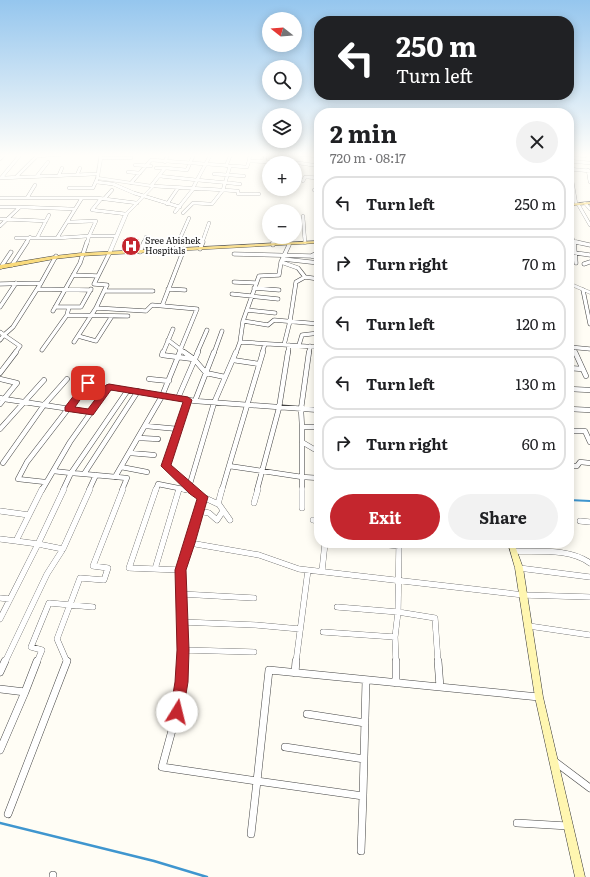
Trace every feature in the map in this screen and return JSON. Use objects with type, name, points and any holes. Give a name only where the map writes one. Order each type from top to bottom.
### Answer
[{"type":"main road","points":[[574,204],[588,203]]},
{"type":"main road","points":[[302,243],[314,242]]},
{"type":"main road","points":[[0,267],[56,256],[82,253],[109,254],[289,244]]},
{"type":"main road","points":[[512,548],[519,568],[524,595],[539,697],[580,877]]},
{"type":"street","points":[[107,195],[92,210],[126,214]]},
{"type":"street","points":[[167,204],[173,195]]},
{"type":"street","points":[[174,212],[180,207],[188,195]]},
{"type":"street","points":[[183,213],[193,202],[212,204],[219,195]]},
{"type":"street","points":[[575,195],[577,204],[590,225]]},
{"type":"street","points":[[67,222],[96,221],[82,253],[80,263],[54,309],[81,307],[109,254],[115,236],[126,214],[143,196],[180,207]]},
{"type":"street","points":[[0,198],[82,198],[137,203]]},
{"type":"street","points":[[31,207],[38,198]]},
{"type":"street","points":[[57,238],[82,198]]},
{"type":"street","points":[[588,203],[590,210]]},
{"type":"street","points":[[0,207],[75,209]]},
{"type":"street","points":[[0,226],[20,207]]},
{"type":"street","points":[[37,238],[49,215]]},
{"type":"street","points":[[303,216],[305,243]]},
{"type":"street","points":[[175,250],[189,218]]},
{"type":"street","points":[[0,219],[46,221]]},
{"type":"street","points":[[200,249],[209,223]]},
{"type":"street","points":[[16,238],[115,236]]},
{"type":"street","points":[[140,252],[146,237]]},
{"type":"street","points":[[12,265],[30,238]]},
{"type":"street","points":[[574,242],[590,245]]},
{"type":"street","points":[[191,489],[214,403],[240,342],[243,321],[256,283],[259,276],[279,275],[289,244]]},
{"type":"street","points":[[162,306],[184,250]]},
{"type":"street","points":[[574,250],[576,263]]},
{"type":"street","points":[[0,267],[11,252]]},
{"type":"street","points":[[234,254],[253,253],[283,259],[314,262]]},
{"type":"street","points":[[575,253],[590,255]]},
{"type":"street","points":[[0,340],[2,334],[13,327],[38,289],[56,256]]},
{"type":"street","points":[[283,259],[314,257]]},
{"type":"street","points":[[283,259],[298,268],[305,277]]},
{"type":"street","points":[[584,264],[590,262]]},
{"type":"street","points":[[73,275],[98,276]]},
{"type":"street","points":[[284,345],[290,321],[296,282],[305,277],[314,278]]},
{"type":"street","points":[[234,282],[256,283]]},
{"type":"street","points":[[0,307],[16,283]]},
{"type":"street","points":[[0,284],[41,283]]},
{"type":"street","points":[[74,342],[92,316],[107,285],[94,284]]},
{"type":"street","points":[[574,286],[590,293]]},
{"type":"street","points":[[254,288],[279,290]]},
{"type":"street","points":[[38,289],[91,290]]},
{"type":"street","points":[[168,289],[185,290]]},
{"type":"street","points":[[582,290],[590,324]]},
{"type":"street","points":[[104,291],[152,291]]},
{"type":"street","points":[[232,294],[278,299]]},
{"type":"street","points":[[96,308],[146,311],[152,306],[162,306],[197,309],[182,350],[162,396],[146,426],[115,477]]},
{"type":"street","points":[[42,350],[67,314],[69,307]]},
{"type":"street","points":[[247,310],[275,313]]},
{"type":"street","points":[[67,314],[128,316]]},
{"type":"street","points":[[78,336],[96,341],[112,316]]},
{"type":"street","points":[[243,321],[268,325],[274,320],[314,323]]},
{"type":"street","points":[[173,328],[162,355],[194,359]]},
{"type":"street","points":[[178,398],[207,330]]},
{"type":"street","points":[[195,401],[222,331]]},
{"type":"street","points":[[0,373],[20,346],[2,334]]},
{"type":"street","points":[[299,346],[302,335],[314,334]]},
{"type":"street","points":[[168,340],[194,359],[206,373],[225,377]]},
{"type":"street","points":[[240,342],[314,346]]},
{"type":"street","points":[[218,504],[265,344]]},
{"type":"street","points":[[254,503],[279,408],[289,345]]},
{"type":"street","points":[[302,508],[301,409],[310,346]]},
{"type":"street","points":[[574,347],[590,348]]},
{"type":"street","points":[[574,353],[586,376]]},
{"type":"street","points":[[232,360],[259,364]]},
{"type":"street","points":[[574,368],[582,369]]},
{"type":"street","points":[[0,379],[17,383],[2,398],[0,404]]},
{"type":"street","points":[[3,463],[44,405],[67,379]]},
{"type":"street","points":[[149,379],[169,381]]},
{"type":"street","points":[[0,429],[44,380]]},
{"type":"street","points":[[45,482],[18,479],[27,462],[88,383]]},
{"type":"street","points":[[16,541],[45,482],[90,412],[109,387],[195,401],[314,410]]},
{"type":"street","points":[[574,389],[590,390]]},
{"type":"street","points":[[0,619],[38,544],[71,473],[128,390]]},
{"type":"street","points":[[84,474],[138,391]]},
{"type":"street","points":[[2,398],[90,412]]},
{"type":"street","points":[[188,400],[166,466],[191,489],[218,504],[230,520]]},
{"type":"street","points":[[574,409],[590,410]]},
{"type":"street","points":[[146,426],[178,429]]},
{"type":"street","points":[[302,427],[314,427]]},
{"type":"street","points":[[574,431],[585,431],[590,442]]},
{"type":"street","points":[[139,438],[158,439]]},
{"type":"street","points":[[302,442],[314,449]]},
{"type":"street","points":[[130,453],[154,455]]},
{"type":"street","points":[[574,466],[577,466],[580,462],[590,463]]},
{"type":"street","points":[[121,466],[147,472]]},
{"type":"street","points":[[229,466],[314,478]]},
{"type":"street","points":[[8,814],[67,662],[57,638],[80,578],[104,580],[108,568],[93,566],[126,478],[53,471]]},
{"type":"street","points":[[0,672],[47,574],[63,549],[96,475]]},
{"type":"street","points":[[180,570],[129,568],[158,484],[191,489]]},
{"type":"street","points":[[155,569],[179,488]]},
{"type":"street","points":[[203,497],[190,543],[180,570],[183,650],[181,682],[177,712],[162,767],[257,782],[363,796]]},
{"type":"street","points":[[0,511],[29,515]]},
{"type":"street","points":[[199,511],[209,513],[218,520],[223,511]]},
{"type":"street","points":[[580,521],[590,522]]},
{"type":"street","points":[[0,539],[63,549]]},
{"type":"street","points":[[190,543],[259,555],[299,569],[524,595],[590,597]]},
{"type":"street","points":[[322,571],[324,548]]},
{"type":"street","points":[[396,683],[395,637],[398,612],[399,548]]},
{"type":"street","points":[[520,548],[569,554],[587,560],[590,563]]},
{"type":"street","points":[[519,568],[590,577]]},
{"type":"street","points":[[295,673],[308,570]]},
{"type":"street","points":[[181,594],[254,598]]},
{"type":"street","points":[[0,598],[10,599]]},
{"type":"street","points":[[0,749],[42,650],[31,647],[50,603],[93,608]]},
{"type":"street","points":[[337,607],[398,612],[435,618],[440,687]]},
{"type":"street","points":[[181,622],[256,625],[300,629]]},
{"type":"street","points":[[529,626],[590,635]]},
{"type":"street","points":[[323,632],[395,637]]},
{"type":"street","points":[[183,650],[254,652]]},
{"type":"street","points":[[251,834],[269,670],[539,697]]},
{"type":"street","points":[[361,851],[366,680]]},
{"type":"street","points":[[0,689],[25,692]]},
{"type":"street","points":[[307,714],[365,723]]},
{"type":"street","points":[[286,747],[364,759]]},
{"type":"street","points":[[553,760],[590,788]]},
{"type":"street","points":[[516,822],[568,826]]},
{"type":"waterway","points":[[574,500],[590,501]]},
{"type":"waterway","points":[[0,823],[154,861],[207,877]]},
{"type":"place","name":"Sree Abishek Hospitals","points":[[131,246]]},
{"type":"route","points":[[88,383],[68,409],[90,412],[109,387],[188,400],[166,466],[193,491],[203,497],[190,543],[180,570],[183,650],[177,712]]}]
